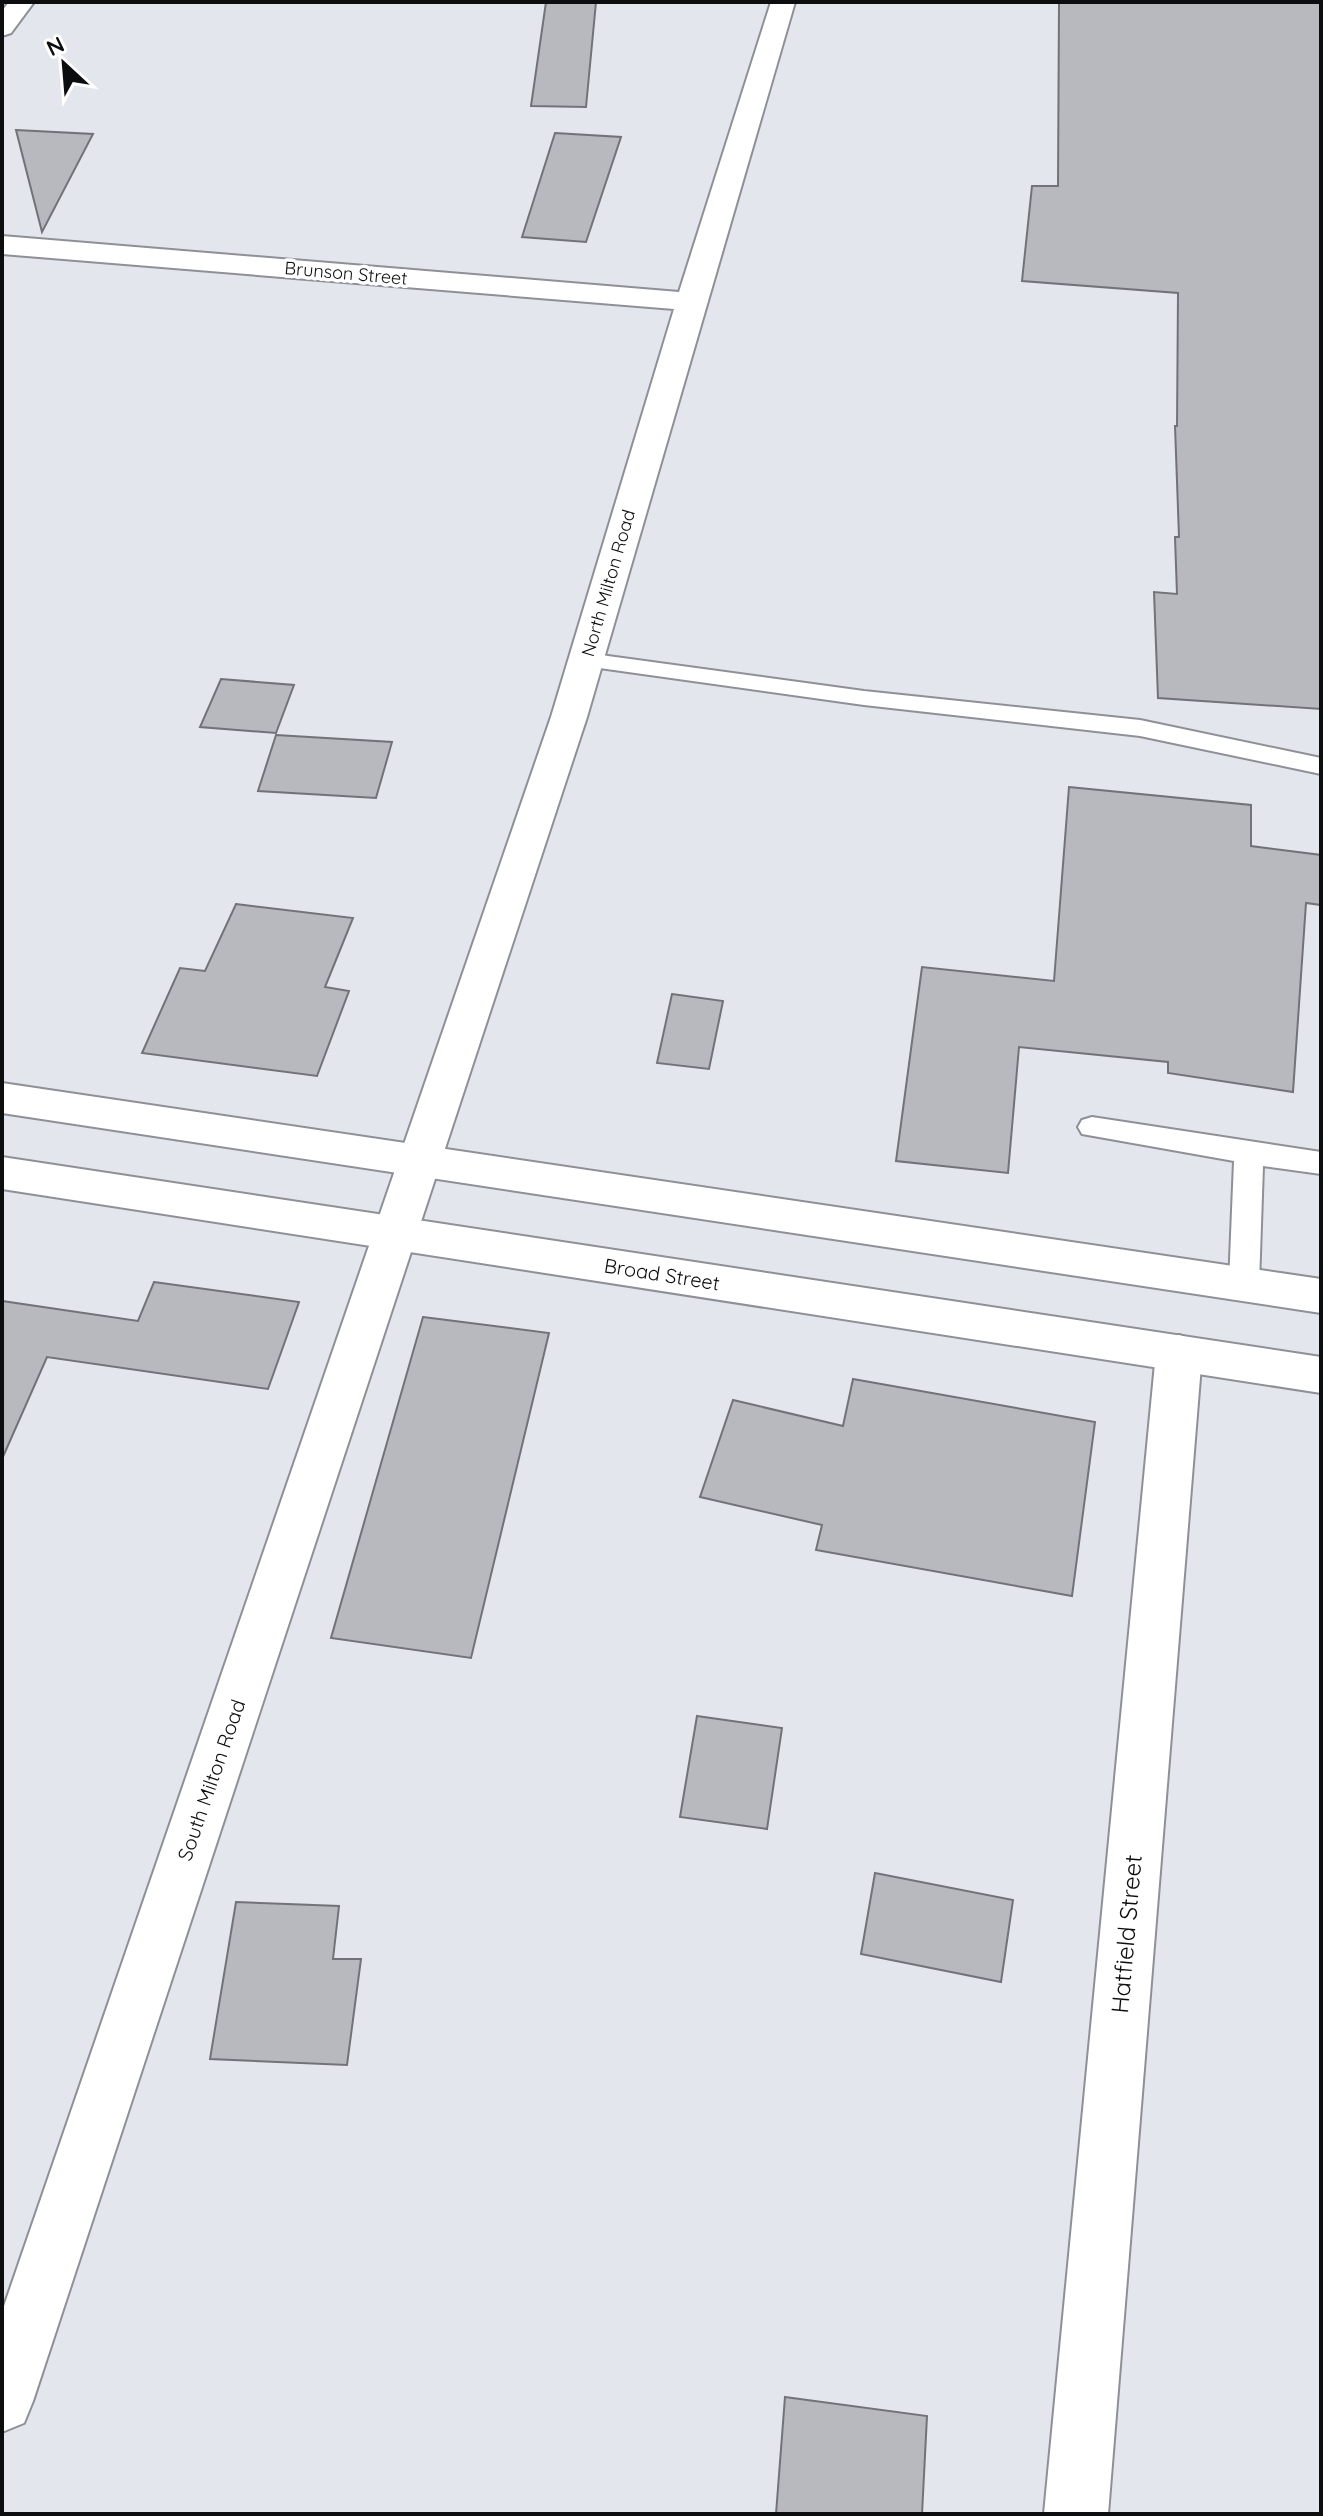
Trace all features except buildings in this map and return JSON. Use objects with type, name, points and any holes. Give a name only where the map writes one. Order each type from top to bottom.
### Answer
[{"type":"street","points":[[2,28],[22,2]]},
{"type":"street","name":"North Milton Road","points":[[419,1160],[586,660],[783,2]]},
{"type":"street","name":"Brunson Street","points":[[2,245],[691,302]]},
{"type":"street","points":[[2,1098],[1321,1296]]},
{"type":"street","name":"South Milton Road","points":[[2,2401],[419,1160]]},
{"type":"street","name":"Broad Street","points":[[2,1173],[1321,1375]]},
{"type":"street","name":"Hatfield Street","points":[[1076,2514],[1179,1353]]},
{"type":"lane","points":[[586,660],[864,698],[1140,728],[1321,766]]},
{"type":"lane","points":[[1092,1127],[1321,1163]]},
{"type":"lane","points":[[1244,1284],[1249,1153]]}]
